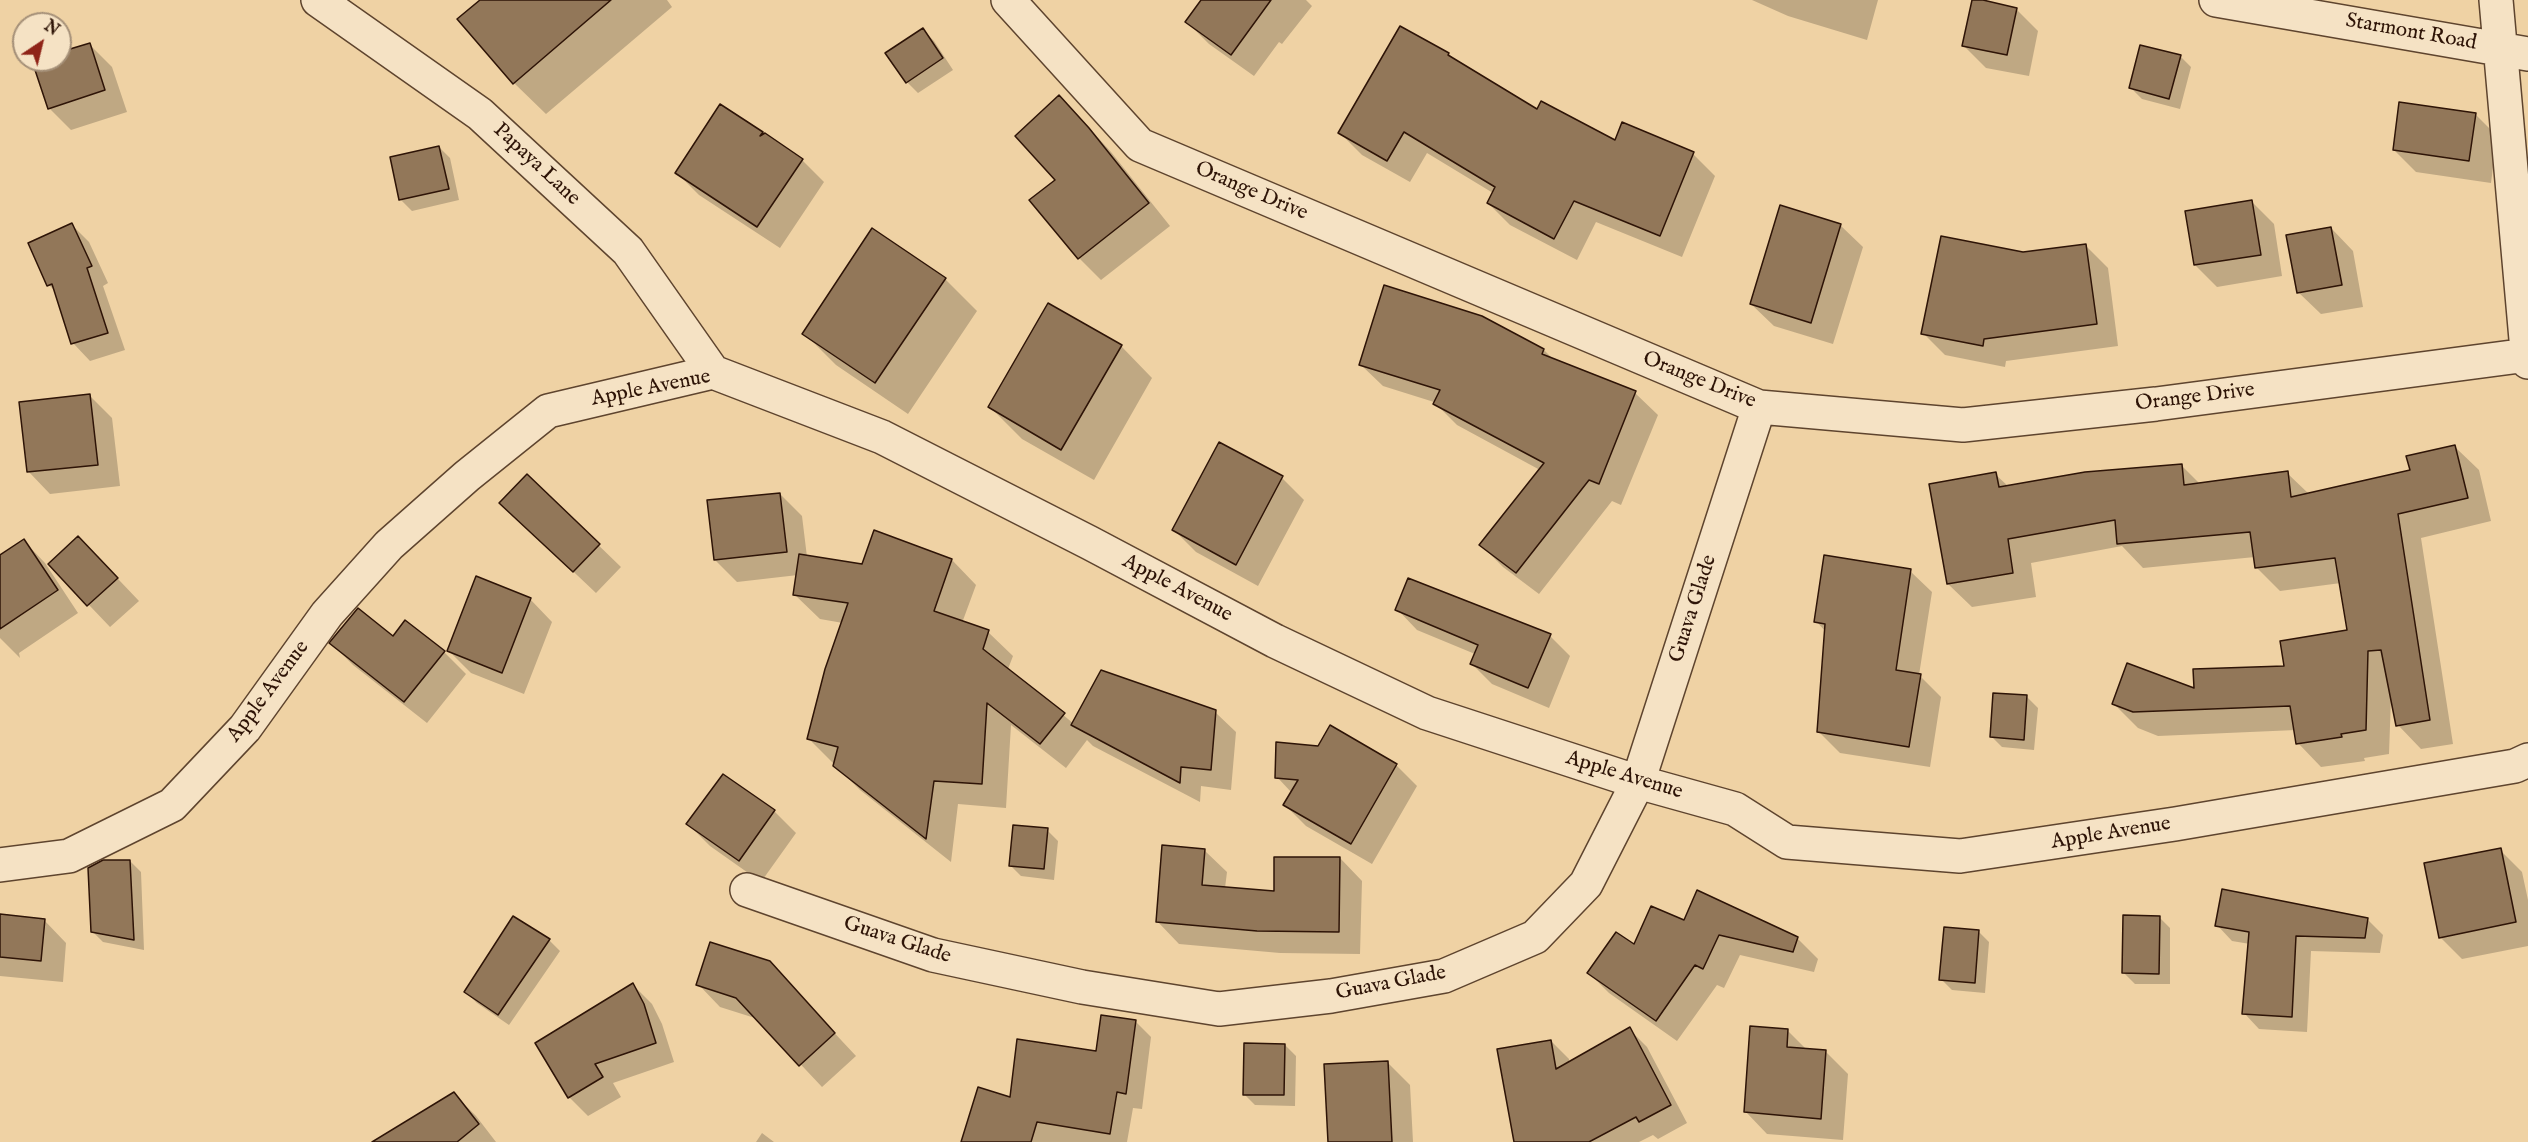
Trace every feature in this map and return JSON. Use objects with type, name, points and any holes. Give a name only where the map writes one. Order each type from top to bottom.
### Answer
[{"type":"street","name":"Papaya Lane","points":[[318,0],[480,114],[628,250],[713,372]]},
{"type":"street","name":"Orange Drive","points":[[1008,0],[1140,145],[1759,407],[1963,425],[2528,359]]},
{"type":"street","name":"Starmont Road","points":[[2216,0],[2514,51]]},
{"type":"street","points":[[2496,0],[2514,51],[2528,359]]},
{"type":"street","name":"Apple Avenue","points":[[0,865],[69,856],[172,805],[245,728],[327,614],[389,545],[467,476],[548,411],[713,372],[882,437],[1275,641],[1427,713],[1638,782],[1735,809],[1787,842],[1960,856],[2175,824],[2516,766],[2528,760]]},
{"type":"street","name":"Guava Glade","points":[[747,890],[933,956],[1082,987],[1219,1009],[1331,996],[1444,976],[1535,937],[1586,884],[1638,782],[1759,407]]},
{"type":"building","points":[[480,0],[611,0],[513,84],[457,19]]},
{"type":"building","points":[[1201,0],[1271,0],[1231,55],[1185,22]]},
{"type":"building","points":[[1972,0],[1983,0],[2017,8],[2007,55],[1962,46]]},
{"type":"building","points":[[1400,26],[1449,53],[1448,55],[1537,109],[1541,101],[1615,140],[1622,122],[1694,152],[1660,236],[1574,201],[1554,239],[1487,203],[1495,187],[1404,132],[1387,161],[1338,133]]},
{"type":"building","points":[[923,28],[943,58],[906,83],[885,53]]},
{"type":"building","points":[[90,43],[105,90],[48,109],[36,72],[72,72],[72,48]]},
{"type":"building","points":[[2140,45],[2181,55],[2169,99],[2129,88]]},
{"type":"building","points":[[1059,95],[1089,128],[1149,203],[1078,259],[1029,200],[1055,180],[1015,136]]},
{"type":"building","points":[[2399,102],[2476,113],[2469,161],[2393,150]]},
{"type":"building","points":[[720,104],[763,132],[760,136],[765,133],[803,159],[757,227],[675,173]]},
{"type":"building","points":[[439,146],[449,189],[399,200],[390,157]]},
{"type":"building","points":[[2252,200],[2261,255],[2194,265],[2185,211]]},
{"type":"building","points":[[1780,205],[1841,224],[1811,323],[1750,304]]},
{"type":"building","points":[[72,223],[92,266],[87,268],[108,333],[71,344],[52,284],[47,286],[28,243]]},
{"type":"building","points":[[2331,227],[2342,285],[2297,293],[2286,235]]},
{"type":"building","points":[[872,228],[946,278],[875,383],[802,334]]},
{"type":"building","points":[[1941,236],[2023,252],[2086,244],[2097,324],[1984,339],[1983,346],[1921,334]]},
{"type":"building","points":[[1384,285],[1482,316],[1544,349],[1542,354],[1636,391],[1599,484],[1589,480],[1516,573],[1479,545],[1544,463],[1433,404],[1440,390],[1359,365]]},
{"type":"building","points":[[1048,303],[1122,345],[1061,450],[988,407]]},
{"type":"building","points":[[90,394],[98,465],[27,472],[19,402]]},
{"type":"building","points":[[1219,442],[1283,476],[1236,565],[1172,530]]},
{"type":"building","points":[[2455,445],[2468,498],[2398,514],[2430,720],[2396,726],[2381,650],[2368,651],[2366,730],[2341,734],[2342,737],[2296,744],[2290,706],[2133,712],[2112,704],[2127,663],[2194,688],[2193,669],[2284,666],[2280,641],[2347,630],[2335,558],[2255,568],[2250,532],[2117,544],[2115,520],[2008,539],[2013,573],[1947,584],[1929,484],[1996,472],[1999,487],[2085,472],[2182,464],[2184,485],[2288,471],[2291,497],[2410,470],[2406,456]]},
{"type":"building","points":[[527,474],[600,544],[573,572],[499,503]]},
{"type":"building","points":[[780,493],[787,552],[714,560],[707,500]]},
{"type":"building","points":[[874,530],[952,559],[934,611],[989,630],[983,649],[1065,713],[1040,744],[987,703],[982,784],[934,781],[926,839],[833,766],[838,747],[807,739],[825,669],[848,603],[793,595],[799,554],[862,564]]},
{"type":"building","points":[[78,536],[118,578],[87,606],[48,564]]},
{"type":"building","points":[[24,539],[58,590],[0,629],[0,555]]},
{"type":"building","points":[[1824,555],[1911,569],[1896,670],[1921,674],[1909,747],[1817,732],[1825,624],[1814,622]]},
{"type":"building","points":[[476,576],[531,598],[502,673],[447,651]]},
{"type":"building","points":[[1408,578],[1551,634],[1528,688],[1470,664],[1478,645],[1395,610]]},
{"type":"building","points":[[358,608],[393,636],[405,620],[445,651],[404,702],[329,643]]},
{"type":"building","points":[[1101,670],[1216,710],[1211,770],[1181,767],[1180,783],[1071,725]]},
{"type":"building","points":[[1993,693],[2027,695],[2024,740],[1990,737]]},
{"type":"building","points":[[1330,725],[1397,764],[1351,844],[1283,805],[1298,780],[1275,778],[1276,742],[1318,746]]},
{"type":"building","points":[[723,774],[775,810],[739,861],[686,824]]},
{"type":"building","points":[[1013,825],[1048,828],[1044,869],[1009,866]]},
{"type":"building","points":[[1162,845],[1205,849],[1202,885],[1274,891],[1274,857],[1340,857],[1339,932],[1257,931],[1156,922]]},
{"type":"building","points":[[2501,848],[2516,922],[2439,938],[2424,863]]},
{"type":"building","points":[[103,860],[130,860],[134,940],[91,932],[88,868]]},
{"type":"building","points":[[2222,889],[2368,918],[2365,938],[2296,936],[2292,1017],[2242,1014],[2249,932],[2215,926]]},
{"type":"building","points":[[1697,890],[1798,937],[1793,952],[1719,935],[1703,969],[1695,965],[1656,1021],[1587,973],[1616,932],[1634,944],[1651,906],[1684,920]]},
{"type":"building","points":[[0,914],[45,919],[41,961],[0,957]]},
{"type":"building","points":[[2123,915],[2160,916],[2159,974],[2122,973]]},
{"type":"building","points":[[513,916],[550,939],[498,1015],[464,992]]},
{"type":"building","points":[[1944,927],[1979,930],[1975,983],[1939,980]]},
{"type":"building","points":[[710,942],[770,961],[835,1033],[799,1066],[736,998],[696,985]]},
{"type":"building","points":[[633,983],[644,1004],[656,1043],[595,1064],[603,1077],[568,1098],[535,1043]]},
{"type":"building","points":[[1101,1015],[1136,1020],[1126,1094],[1117,1092],[1110,1134],[1037,1122],[1031,1142],[961,1142],[978,1087],[1010,1097],[1017,1039],[1096,1051]]},
{"type":"building","points":[[1750,1026],[1788,1029],[1787,1047],[1826,1050],[1821,1119],[1744,1112]]},
{"type":"building","points":[[1630,1027],[1671,1105],[1639,1122],[1636,1117],[1589,1142],[1514,1142],[1497,1049],[1551,1040],[1556,1069]]},
{"type":"building","points":[[1244,1043],[1285,1044],[1284,1095],[1243,1095]]},
{"type":"building","points":[[1388,1061],[1392,1142],[1328,1142],[1324,1064]]},
{"type":"building","points":[[454,1092],[479,1124],[457,1142],[372,1142]]}]
